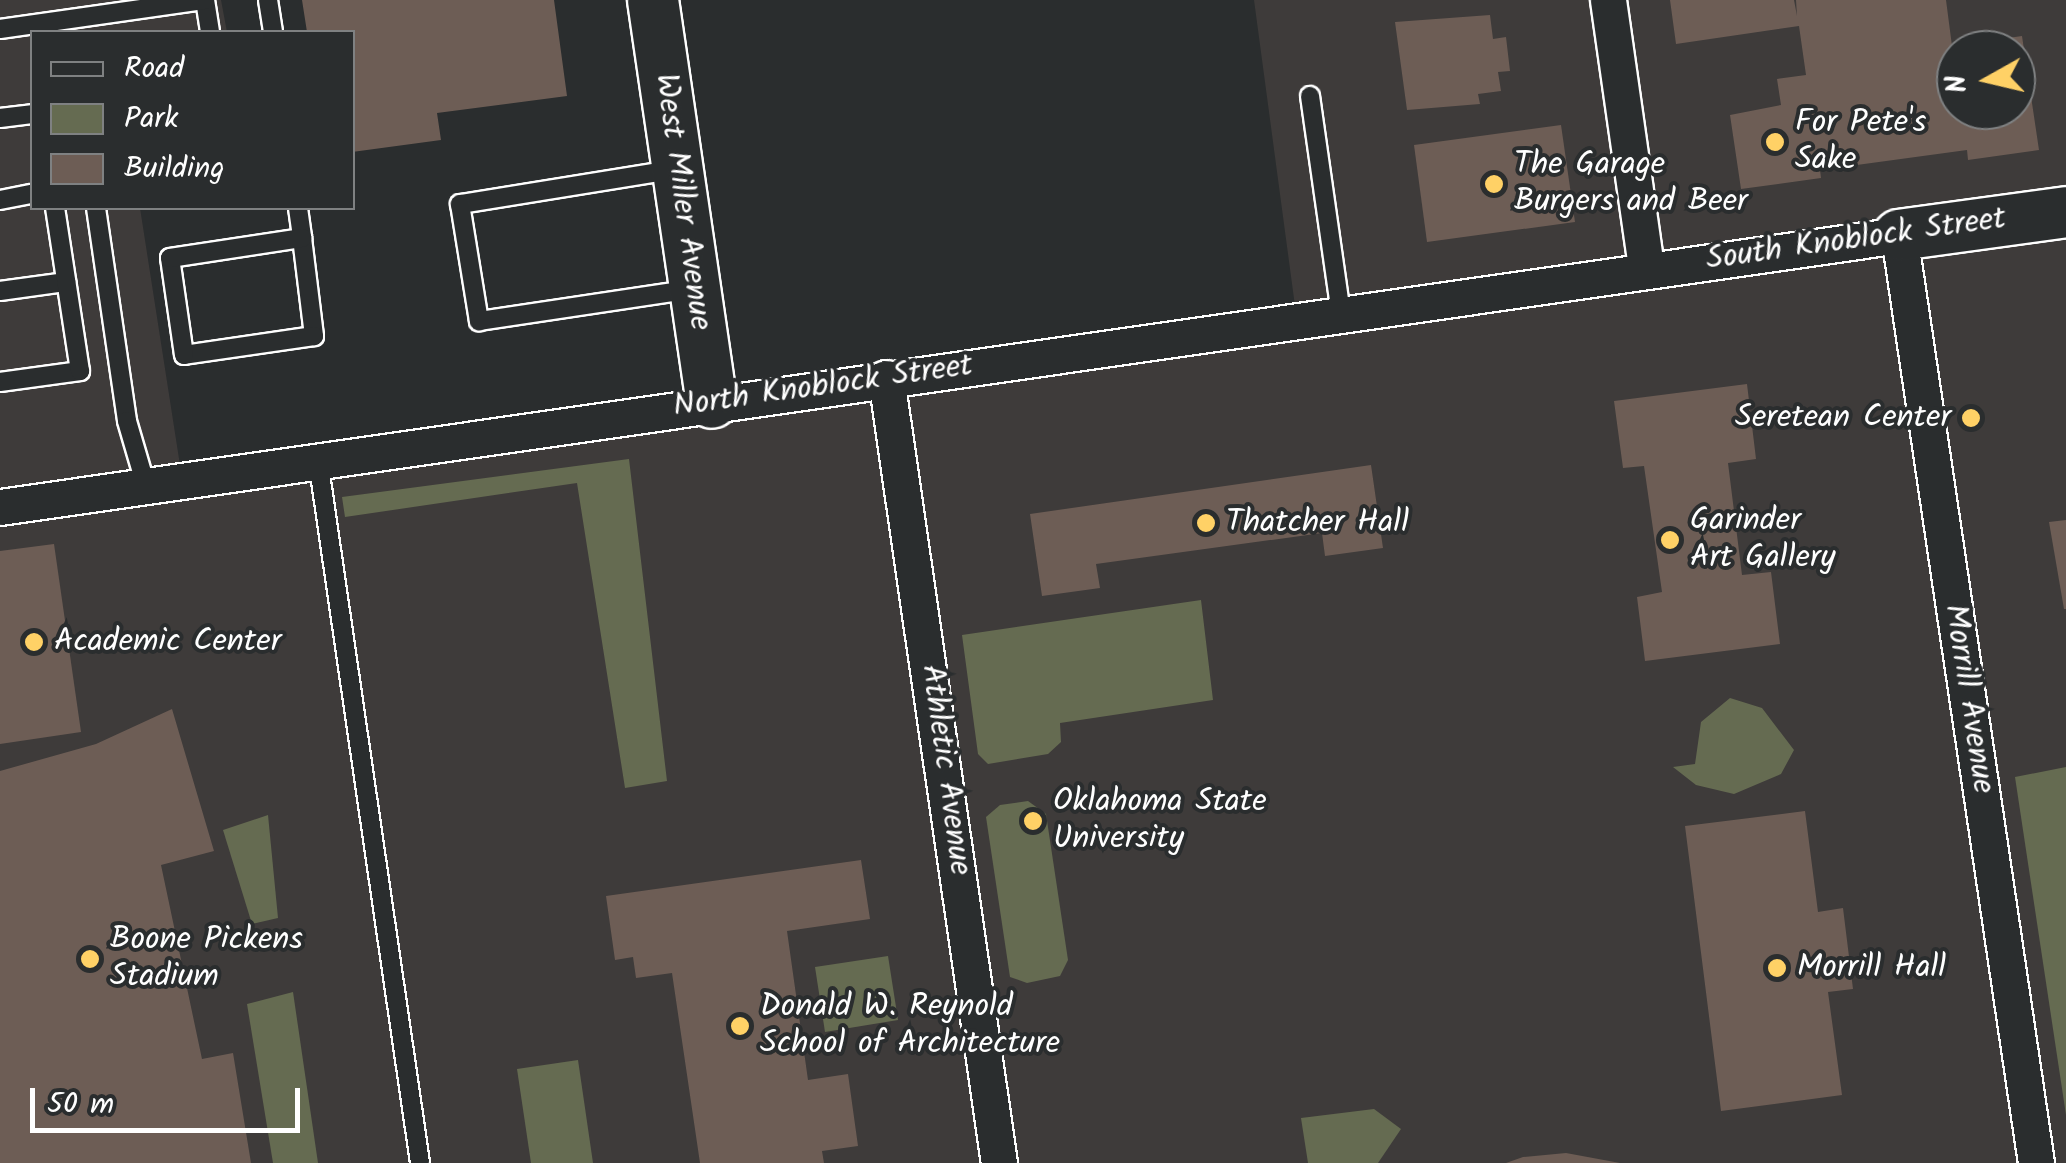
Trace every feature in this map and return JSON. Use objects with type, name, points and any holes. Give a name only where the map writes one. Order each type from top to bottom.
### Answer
[{"type":"street","name":"West Miller Avenue","points":[[653,0],[712,404]]},
{"type":"street","points":[[1608,0],[1646,268]]},
{"type":"street","name":"South Knoblock Street","points":[[1646,268],[2066,212]]},
{"type":"street","name":"Morrill Avenue","points":[[1899,235],[2036,1163]]},
{"type":"street","name":"North Knoblock Street","points":[[0,507],[1646,268]]},
{"type":"street","name":"Athletic Avenue","points":[[886,378],[1000,1163]]},
{"type":"lane","points":[[0,29],[205,0],[210,30]]},
{"type":"lane","points":[[268,0],[273,30]]},
{"type":"lane","points":[[1310,96],[1341,312]]},
{"type":"lane","points":[[0,118],[30,114]]},
{"type":"lane","points":[[677,169],[460,204],[479,321],[695,288]]},
{"type":"lane","points":[[0,200],[30,194]]},
{"type":"lane","points":[[0,382],[80,371],[56,210]]},
{"type":"lane","points":[[96,210],[127,420],[146,486]]},
{"type":"lane","points":[[298,210],[302,238],[314,336],[184,355],[170,258],[302,238]]},
{"type":"lane","points":[[0,291],[66,282]]},
{"type":"lane","points":[[318,460],[420,1163]]},
{"type":"shaded area","name":"Oklahoma State University","points":[[0,0],[221,0],[227,30],[30,30],[30,210],[140,210],[182,478],[2066,225],[2066,1163],[0,1163]]},
{"type":"shaded area","points":[[1254,0],[2066,0],[2066,191],[1297,321]]},
{"type":"green space","points":[[629,459],[667,781],[625,788],[577,483],[345,517],[342,497]]},
{"type":"green space","points":[[1201,600],[1213,700],[1060,723],[1061,742],[1048,754],[988,764],[978,754],[962,635]]},
{"type":"green space","points":[[1730,698],[1762,708],[1794,750],[1781,774],[1734,794],[1696,785],[1673,767],[1695,764],[1701,722]]},
{"type":"green space","points":[[2066,767],[2066,1115],[2015,777]]},
{"type":"green space","points":[[1028,801],[1046,814],[1068,960],[1060,976],[1027,983],[1010,977],[986,817],[1000,805]]},
{"type":"green space","points":[[268,815],[278,918],[252,924],[223,830]]},
{"type":"green space","points":[[888,956],[898,1020],[825,1032],[815,967]]},
{"type":"green space","points":[[293,992],[318,1163],[273,1163],[247,1004]]},
{"type":"green space","points":[[578,1060],[593,1163],[531,1163],[517,1069]]},
{"type":"green space","points":[[1374,1109],[1401,1129],[1378,1163],[1308,1163],[1301,1118]]},
{"type":"building","points":[[302,0],[554,0],[567,96],[437,113],[441,140],[355,152],[355,30],[307,30]]},
{"type":"building","points":[[1670,0],[1794,0],[1797,16],[1796,0],[1946,0],[1950,30],[1936,30],[1936,130],[2036,130],[2039,150],[1968,160],[1967,150],[1820,170],[1821,178],[1741,189],[1730,115],[1781,105],[1777,79],[1806,75],[1799,26],[1676,44]]},
{"type":"building","points":[[1490,15],[1493,39],[1506,37],[1510,71],[1498,72],[1501,91],[1478,94],[1480,104],[1407,110],[1395,22]]},
{"type":"building","name":"The Garage Burgers and Beer","points":[[1561,125],[1575,222],[1427,242],[1414,145]]},
{"type":"building","points":[[1747,384],[1756,459],[1728,463],[1742,575],[1771,572],[1780,644],[1645,661],[1637,597],[1662,592],[1644,466],[1623,468],[1614,401]]},
{"type":"building","name":"Thatcher Hall","points":[[1371,465],[1383,548],[1325,556],[1322,533],[1096,564],[1100,588],[1042,596],[1030,514]]},
{"type":"building","points":[[2066,520],[2066,609],[2064,609],[2049,522]]},
{"type":"building","name":"Academic Center","points":[[54,544],[81,732],[0,744],[0,551]]},
{"type":"building","name":"Boone Pickens Stadium","points":[[172,709],[214,851],[161,865],[202,1059],[233,1053],[251,1163],[0,1163],[0,771],[96,744]]},
{"type":"building","name":"Morrill Hall","points":[[1805,811],[1818,912],[1843,908],[1853,989],[1828,992],[1842,1095],[1721,1111],[1685,826]]},
{"type":"building","name":"Donald W. Reynold School of Architecture","points":[[861,860],[870,919],[787,931],[808,1080],[848,1074],[858,1146],[822,1151],[824,1163],[700,1163],[672,973],[636,978],[633,957],[615,960],[606,896]]},
{"type":"building","points":[[1566,1153],[1620,1163],[1506,1163],[1523,1157]]},
{"type":"place","name":"For Pete's Sake","points":[[1775,142]]},
{"type":"place","name":"The Garage Burgers and Beer","points":[[1494,184]]},
{"type":"place","name":"Seretean Center","points":[[1971,418]]},
{"type":"place","name":"Thatcher Hall","points":[[1206,523]]},
{"type":"place","name":"Garinder Art Gallery","points":[[1670,540]]},
{"type":"place","name":"Academic Center","points":[[34,642]]},
{"type":"place","name":"Oklahoma State University","points":[[1033,821]]},
{"type":"place","name":"Boone Pickens Stadium","points":[[90,959]]},
{"type":"place","name":"Morrill Hall","points":[[1777,968]]},
{"type":"place","name":"Donald W. Reynold School of Architecture","points":[[740,1026]]}]
